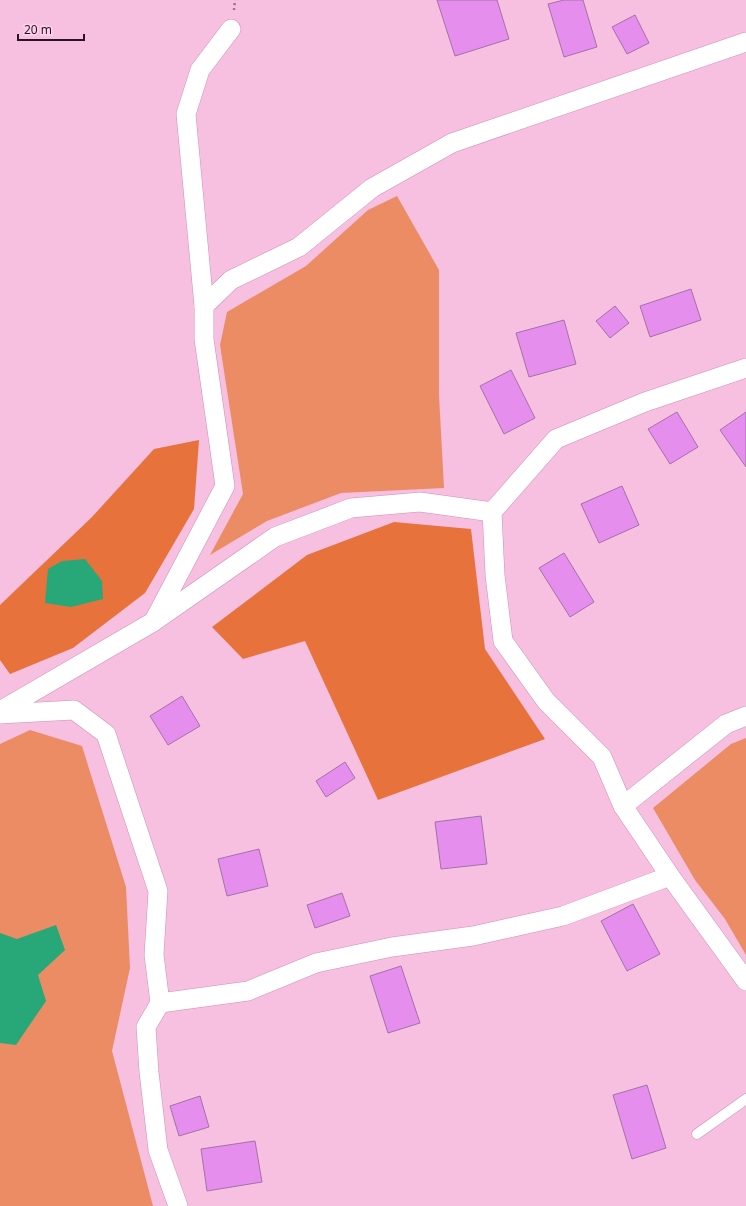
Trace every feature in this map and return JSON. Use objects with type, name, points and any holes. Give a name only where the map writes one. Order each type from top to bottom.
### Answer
[{"type":"street","points":[[153,622],[225,486],[204,339],[204,306],[186,114],[200,70],[231,29]]},
{"type":"street","points":[[204,306],[231,280],[299,247],[372,188],[452,143],[746,42]]},
{"type":"street","points":[[746,368],[645,402],[556,439],[492,512],[495,575],[504,641],[546,701],[602,757],[623,806],[670,876],[746,981]]},
{"type":"street","points":[[0,713],[153,622],[275,536],[351,508],[420,502],[492,512]]},
{"type":"street","points":[[0,713],[74,710],[106,734],[158,891],[154,955],[160,1003],[146,1027],[149,1072],[158,1150],[178,1206]]},
{"type":"street","points":[[623,806],[726,724],[746,716]]},
{"type":"street","points":[[160,1003],[248,991],[316,963],[392,947],[473,936],[563,916],[670,876]]},
{"type":"lane","points":[[697,1134],[746,1099]]},
{"type":"shaded area","points":[[397,196],[439,270],[439,395],[444,488],[341,493],[267,521],[210,555],[243,494],[220,345],[227,312],[306,266],[368,210]]},
{"type":"shaded area","points":[[199,440],[194,509],[145,593],[73,648],[10,674],[0,660],[0,605],[92,517],[154,449]]},
{"type":"shaded area","points":[[394,522],[471,529],[485,649],[545,739],[378,800],[305,641],[243,659],[212,627],[307,555]]},
{"type":"shaded area","points":[[85,559],[102,581],[103,599],[71,607],[45,603],[48,569],[62,561]]},
{"type":"shaded area","points":[[30,730],[82,746],[126,887],[130,968],[112,1051],[153,1206],[0,1206],[0,744]]},
{"type":"shaded area","points":[[746,738],[746,955],[725,919],[695,880],[653,808],[731,744]]},
{"type":"shaded area","points":[[56,925],[65,950],[38,975],[46,1001],[16,1045],[0,1043],[0,933],[17,939]]},
{"type":"building","points":[[437,0],[497,0],[509,39],[455,56]]},
{"type":"building","points":[[564,0],[583,0],[597,47],[564,57],[548,4]]},
{"type":"building","points":[[635,15],[649,43],[627,54],[612,27]]},
{"type":"building","points":[[691,289],[701,320],[650,337],[640,306]]},
{"type":"building","points":[[615,306],[629,323],[610,338],[596,321]]},
{"type":"building","points":[[564,320],[576,364],[529,377],[516,333]]},
{"type":"building","points":[[511,370],[535,418],[504,434],[480,386]]},
{"type":"building","points":[[677,412],[698,447],[670,464],[648,429]]},
{"type":"building","points":[[746,412],[746,467],[720,430]]},
{"type":"building","points":[[622,486],[639,525],[599,543],[581,504]]},
{"type":"building","points":[[564,553],[594,602],[570,617],[539,568]]},
{"type":"building","points":[[182,696],[200,726],[168,745],[150,716]]},
{"type":"building","points":[[345,762],[355,778],[326,797],[316,781]]},
{"type":"building","points":[[481,816],[487,864],[441,869],[435,822]]},
{"type":"building","points":[[259,849],[268,886],[227,896],[218,859]]},
{"type":"building","points":[[342,893],[350,916],[315,928],[307,905]]},
{"type":"building","points":[[633,904],[660,954],[627,971],[601,921]]},
{"type":"building","points":[[401,966],[420,1023],[388,1033],[370,976]]},
{"type":"building","points":[[647,1085],[666,1148],[632,1159],[613,1095]]},
{"type":"building","points":[[200,1096],[209,1127],[179,1136],[170,1106]]},
{"type":"building","points":[[255,1141],[262,1182],[207,1191],[201,1149]]}]
